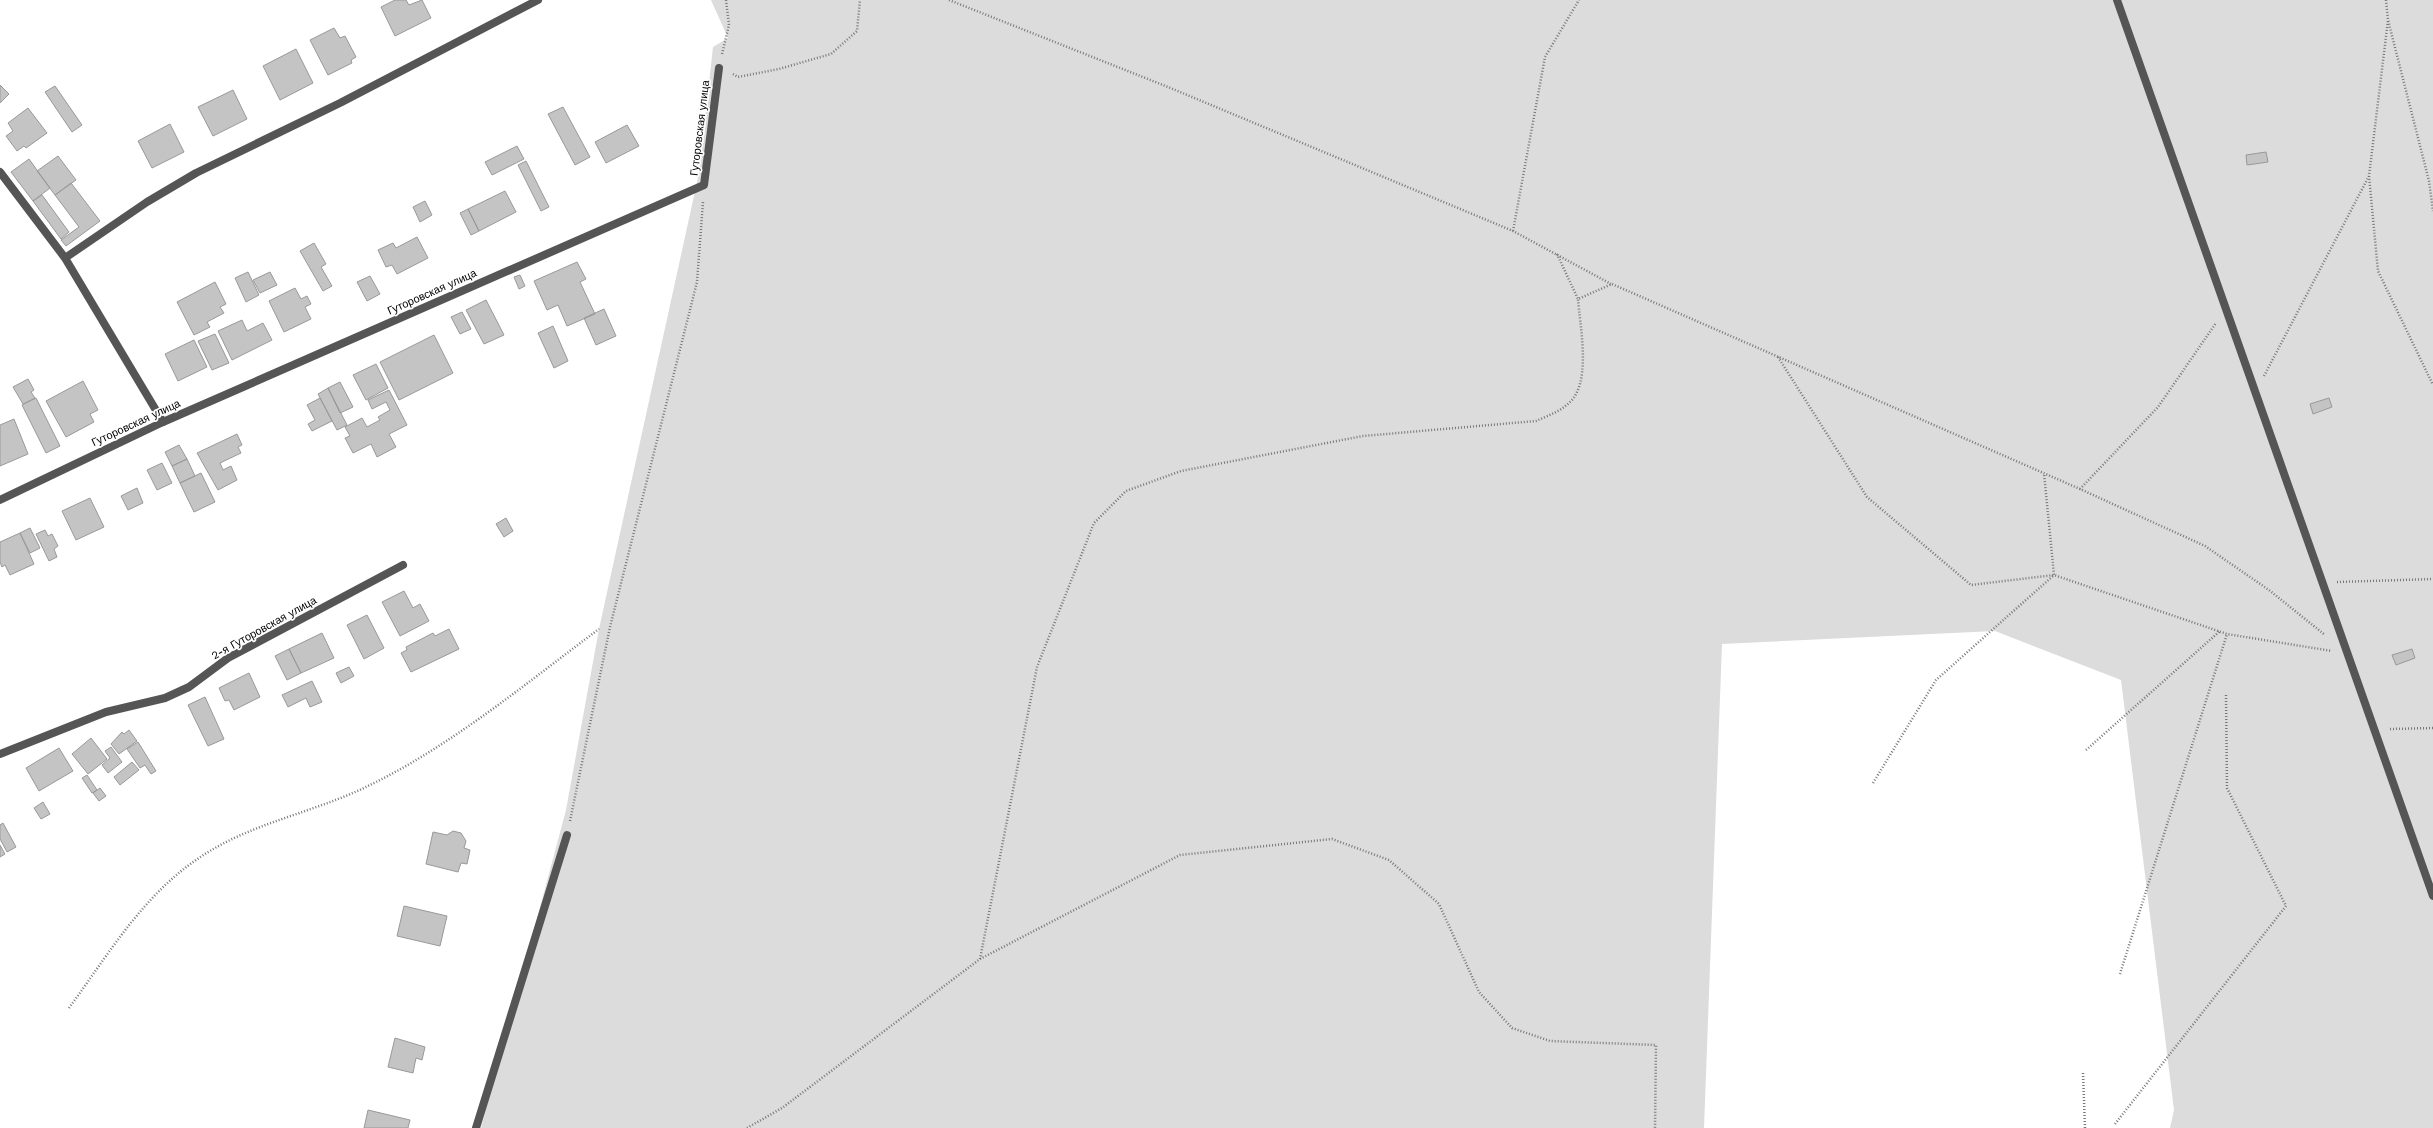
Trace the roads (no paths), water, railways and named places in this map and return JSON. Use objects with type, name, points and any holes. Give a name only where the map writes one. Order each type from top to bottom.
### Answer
[{"type":"street","points":[[65,258],[147,202],[196,172],[340,103],[538,0]]},
{"type":"street","points":[[2117,0],[2433,896]]},
{"type":"street","name":"Гуторовская улица","points":[[0,500],[163,422],[704,185],[719,68]]},
{"type":"street","points":[[0,172],[65,258],[163,422]]},
{"type":"street","name":"2-я Гуторовская улица","points":[[0,754],[106,712],[165,698],[189,687],[228,658],[403,565]]},
{"type":"street","points":[[476,1128],[567,834]]}]
